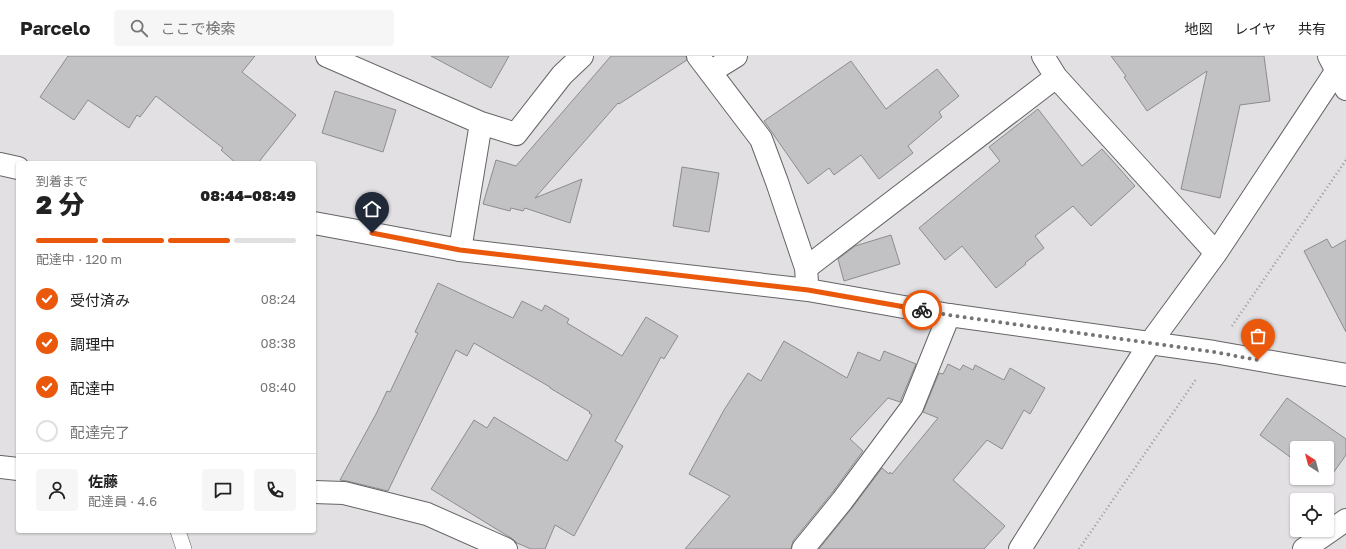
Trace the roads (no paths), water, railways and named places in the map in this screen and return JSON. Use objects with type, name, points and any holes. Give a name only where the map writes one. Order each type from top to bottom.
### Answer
[{"type":"street","points":[[327,56],[481,123],[516,134],[562,75],[582,56]]},
{"type":"street","points":[[736,56],[704,64],[761,140],[806,268],[808,290]]},
{"type":"street","points":[[1043,56],[1056,77],[1216,253]]},
{"type":"street","points":[[1020,549],[1150,343],[1216,253],[1339,68]]},
{"type":"street","points":[[806,268],[1056,77]]},
{"type":"street","points":[[460,250],[481,123]]},
{"type":"street","points":[[0,164],[16,168]]},
{"type":"street","points":[[316,223],[460,250],[808,290],[949,315],[1214,352],[1346,375]]},
{"type":"street","points":[[803,549],[842,501],[912,407],[949,315]]},
{"type":"street","points":[[0,467],[16,469]]},
{"type":"street","points":[[316,492],[344,493],[427,514],[506,549]]},
{"type":"street","points":[[1304,549],[1346,520]]},
{"type":"lane","points":[[179,533],[184,549]]}]
